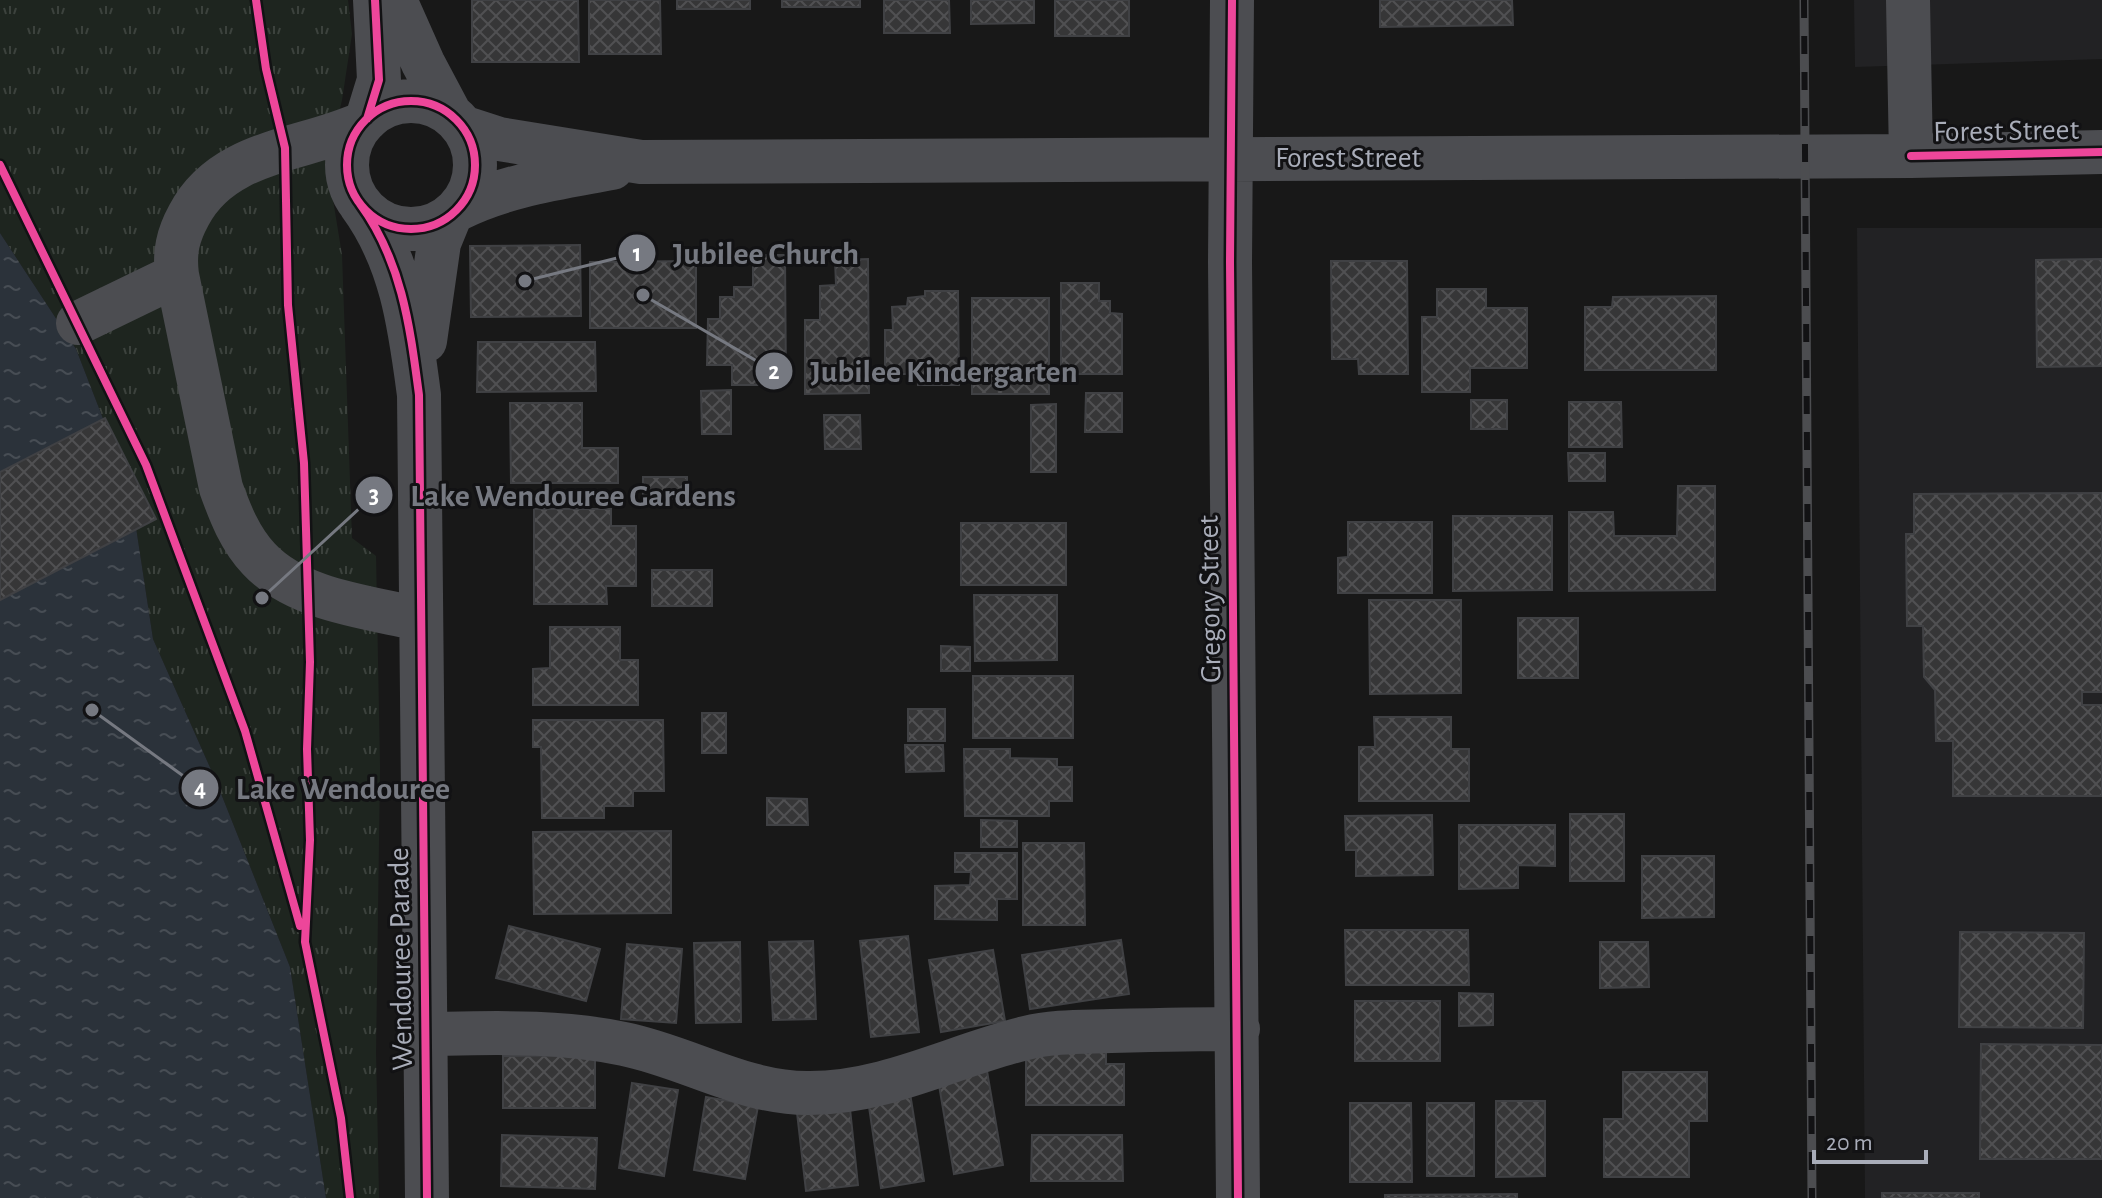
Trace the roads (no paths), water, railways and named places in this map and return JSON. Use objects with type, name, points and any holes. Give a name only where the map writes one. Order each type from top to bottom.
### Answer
[{"type":"street","points":[[375,0],[379,80],[364,122],[348,152],[347,170],[351,188],[360,204],[373,216],[402,229],[429,227],[454,212],[470,191],[475,175],[475,158],[471,141],[423,63],[395,0]]},
{"type":"street","name":"Gregory Street","points":[[1232,0],[1230,278],[1238,1198]]},
{"type":"street","points":[[1908,0],[1911,156]]},
{"type":"street","points":[[419,619],[307,590],[274,573],[248,546],[221,488],[177,275],[176,249],[194,206],[224,175],[256,158],[336,135],[364,122],[382,107],[399,101],[416,100],[433,104],[457,120]]},
{"type":"street","name":"Forest Street","points":[[457,120],[499,139],[641,162],[1911,156],[2102,152]]},
{"type":"street","name":"Forest Street","points":[[454,212],[487,195],[514,187],[641,162]]},
{"type":"street","name":"Wendouree Parade","points":[[360,204],[380,238],[402,288],[419,395]]},
{"type":"street","name":"Wendouree Parade","points":[[427,1198],[419,395],[439,243],[454,212]]},
{"type":"street","points":[[78,323],[177,275]]},
{"type":"street","points":[[426,1034],[552,1033],[591,1038],[655,1052],[748,1085],[809,1093],[884,1082],[1000,1045],[1049,1034],[1238,1029]]},
{"type":"water","points":[[0,233],[76,349],[130,488],[153,639],[216,781],[290,967],[326,1198],[0,1198]]},
{"type":"railway","points":[[1804,0],[1812,1198]]},
{"type":"place","name":"Jubilee Church","points":[[525,281]]},
{"type":"place","name":"Jubilee Kindergarten","points":[[643,295]]},
{"type":"place","name":"Lake Wendouree Gardens","points":[[262,598]]},
{"type":"place","name":"Lake Wendouree","points":[[92,710]]}]
